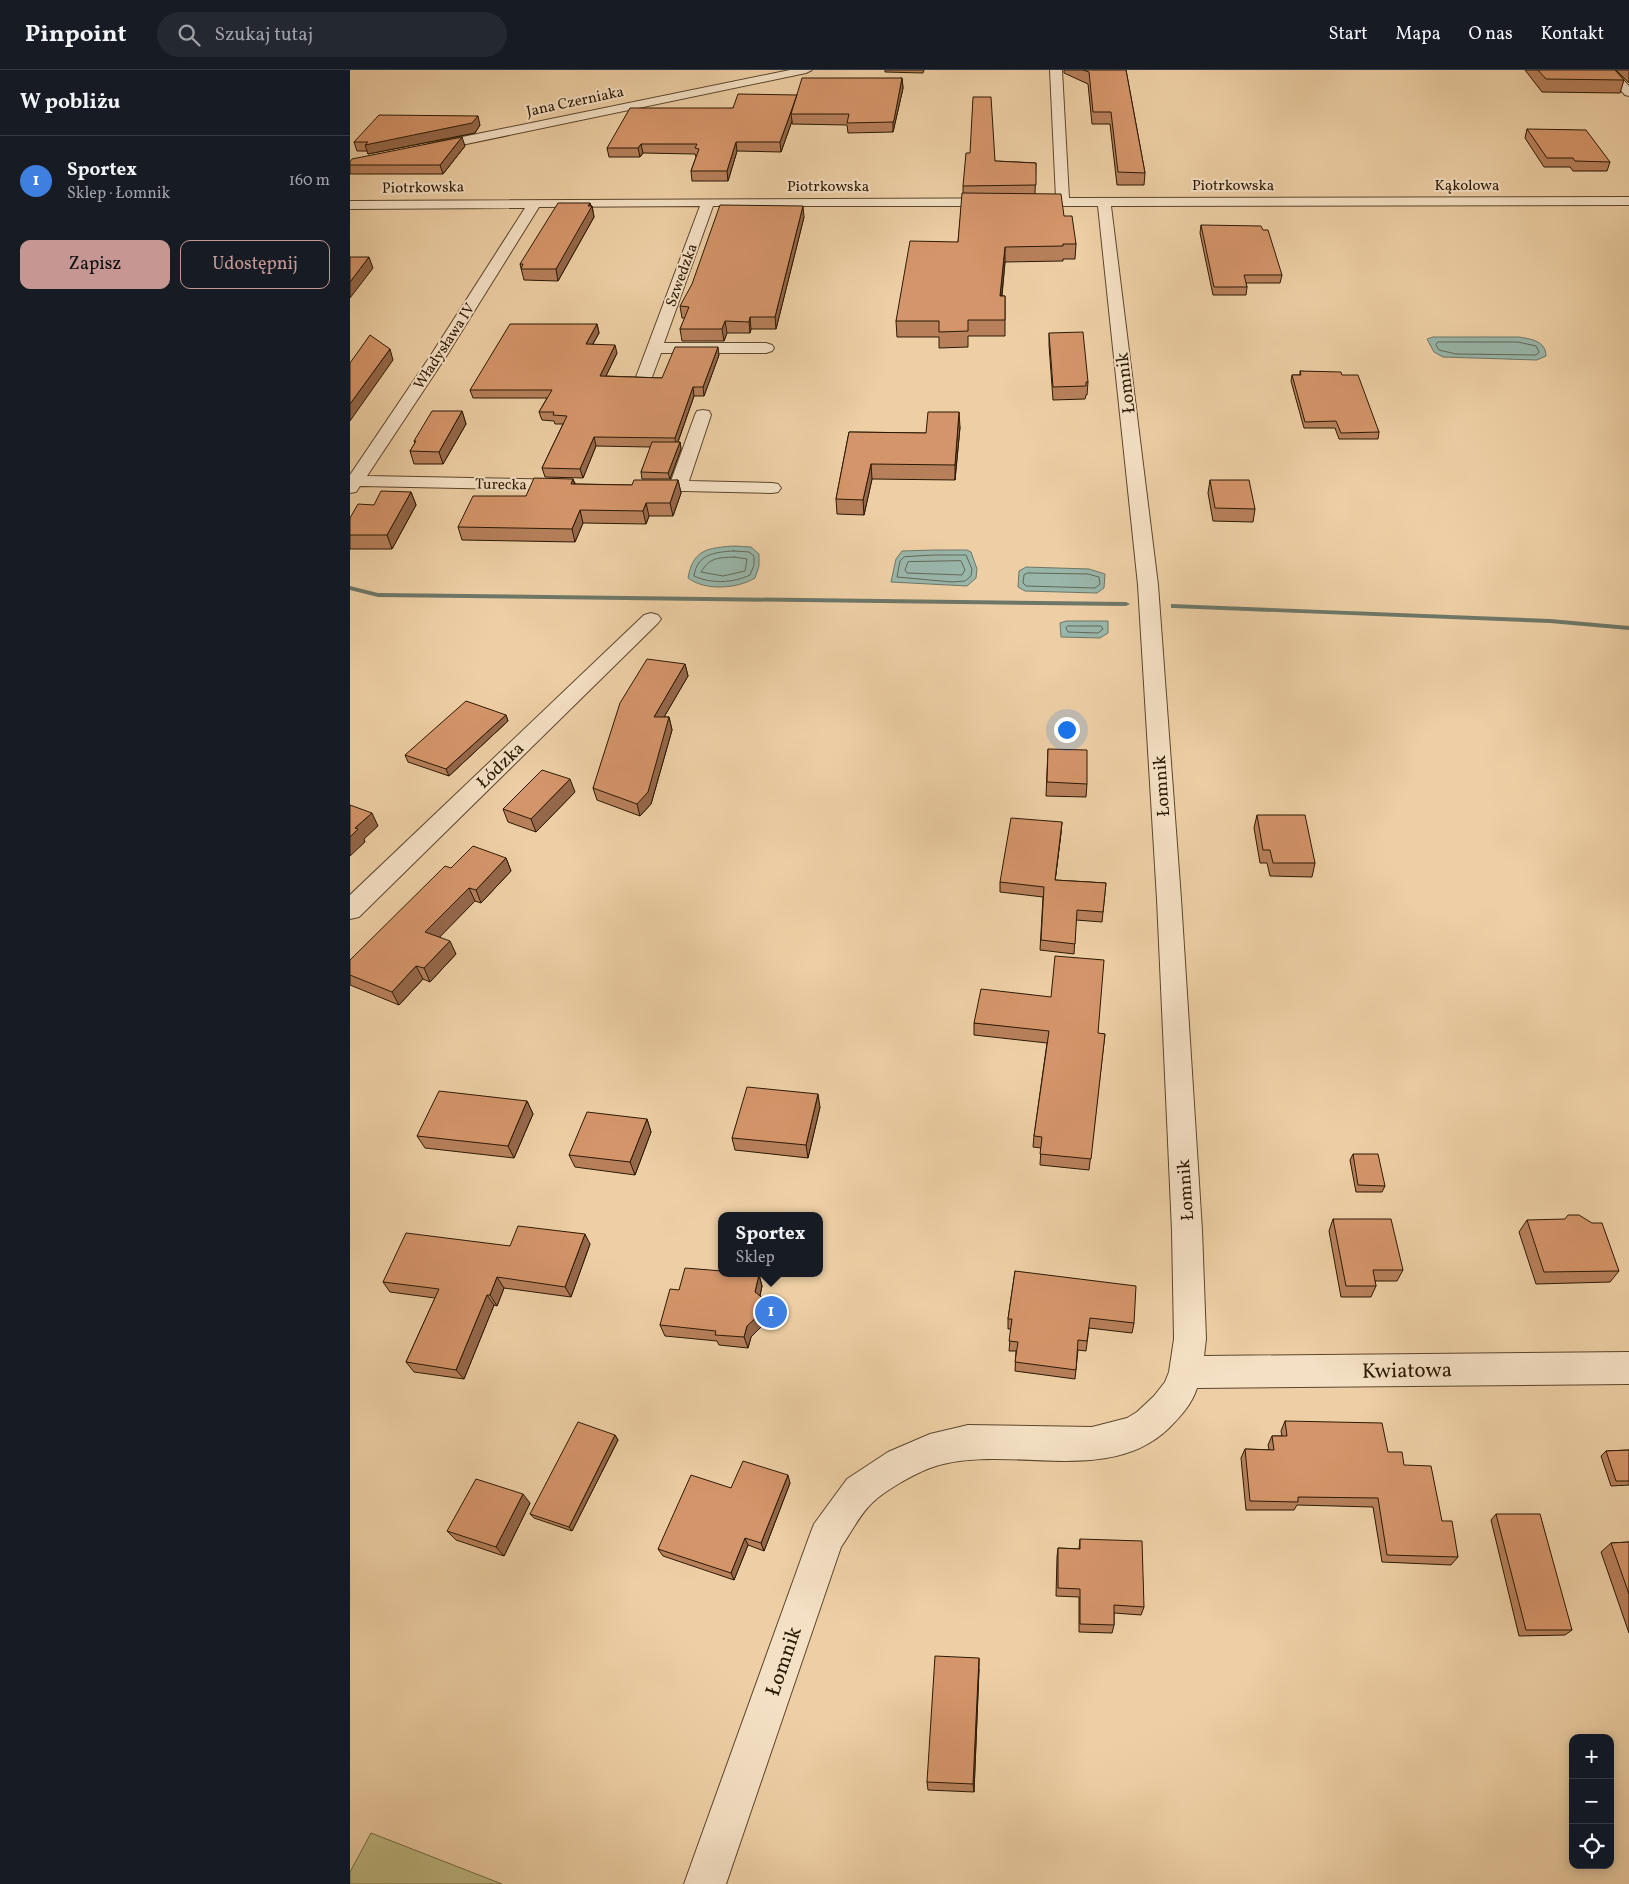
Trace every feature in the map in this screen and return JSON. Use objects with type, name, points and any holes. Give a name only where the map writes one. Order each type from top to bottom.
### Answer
[{"type":"street","name":"Jana Czerniaka","points":[[418,150],[806,70]]},
{"type":"street","points":[[1056,70],[1063,201]]},
{"type":"street","points":[[1608,70],[1629,93]]},
{"type":"street","name":"Piotrkowska","points":[[350,205],[708,202],[1306,201]]},
{"type":"street","name":"Kąkolowa","points":[[1306,201],[1629,201]]},
{"type":"street","name":"Szwedzka","points":[[644,377],[708,202]]},
{"type":"street","name":"Łomnik","points":[[704,1884],[827,1537],[859,1490],[900,1464],[930,1451],[968,1442],[1092,1444],[1134,1433],[1149,1424],[1166,1408],[1179,1391],[1185,1372],[1190,1339],[1187,1230],[1169,899],[1148,585],[1104,202]]},
{"type":"street","name":"Władysława IV","points":[[353,485],[439,355],[535,203]]},
{"type":"street","points":[[654,348],[766,348]]},
{"type":"street","points":[[678,486],[703,414]]},
{"type":"street","name":"Turecka","points":[[353,485],[580,485]]},
{"type":"street","points":[[629,486],[772,488]]},
{"type":"street","name":"Łódzka","points":[[350,910],[650,619]]},
{"type":"street","name":"Kwiatowa","points":[[1185,1372],[1629,1368]]},
{"type":"shaded area","points":[[371,1833],[502,1884],[350,1884],[350,1872]]},
{"type":"water","points":[[1433,337],[1519,337],[1541,344],[1546,356],[1537,360],[1443,357],[1434,352],[1427,339]]},
{"type":"water","points":[[734,546],[751,547],[759,554],[759,566],[755,578],[748,582],[730,586],[712,587],[688,578],[694,561],[703,552],[709,549]]},
{"type":"water","points":[[967,550],[971,552],[977,569],[976,578],[967,586],[891,582],[896,559],[902,551]]},
{"type":"water","points":[[1026,567],[1089,569],[1105,574],[1104,588],[1097,593],[1025,591],[1018,587],[1019,571]]},
{"type":"water","points":[[1066,621],[1108,621],[1108,633],[1100,638],[1061,637],[1060,623]]},
{"type":"building","points":[[1083,70],[1126,70],[1145,173],[1118,172],[1111,112],[1093,112],[1089,72]]},
{"type":"building","points":[[1538,70],[1615,70],[1624,80],[1546,79]]},
{"type":"building","points":[[802,78],[902,78],[894,120],[893,122],[847,123],[849,114],[791,114]]},
{"type":"building","points":[[738,94],[797,95],[780,142],[736,142],[727,171],[691,171],[699,149],[695,148],[697,144],[641,144],[638,148],[607,148],[630,108],[733,108]]},
{"type":"building","points":[[973,97],[991,97],[995,161],[1036,163],[1036,185],[963,186],[966,153],[970,153]]},
{"type":"building","points":[[379,115],[478,116],[472,123],[365,145],[368,142],[354,142]]},
{"type":"building","points":[[1527,129],[1586,130],[1610,162],[1575,161],[1573,158],[1547,158]]},
{"type":"building","points":[[462,137],[440,165],[350,165],[352,159]]},
{"type":"building","points":[[962,193],[1061,194],[1064,216],[1072,216],[1076,244],[1005,247],[1000,296],[1005,296],[1005,320],[968,320],[968,331],[939,332],[939,321],[896,321],[910,241],[958,242]]},
{"type":"building","points":[[558,203],[590,203],[588,206],[592,206],[556,269],[521,269],[523,264],[520,264]]},
{"type":"building","points":[[720,205],[803,206],[775,317],[750,317],[749,322],[725,321],[722,329],[680,329],[689,307],[680,306],[692,284]]},
{"type":"building","points":[[1201,225],[1261,226],[1263,230],[1268,230],[1282,275],[1244,275],[1247,287],[1214,287]]},
{"type":"building","points":[[350,257],[369,257],[350,282]]},
{"type":"building","points":[[510,324],[597,324],[586,344],[615,345],[600,376],[662,378],[675,347],[718,347],[703,387],[693,387],[675,438],[594,437],[580,469],[542,468],[567,416],[553,415],[554,412],[539,412],[552,390],[470,390]]},
{"type":"building","points":[[1083,332],[1088,382],[1086,382],[1086,386],[1053,387],[1049,333]]},
{"type":"building","points":[[370,335],[390,349],[350,404],[350,363]]},
{"type":"building","points":[[1300,371],[1341,372],[1342,375],[1358,375],[1379,432],[1341,433],[1336,421],[1305,422],[1292,375],[1301,375]]},
{"type":"building","points":[[432,411],[462,411],[439,452],[410,451],[416,441],[414,441]]},
{"type":"building","points":[[928,412],[959,412],[955,465],[871,464],[863,500],[836,499],[849,432],[926,433]]},
{"type":"building","points":[[652,442],[680,442],[668,473],[641,472]]},
{"type":"building","points":[[534,478],[573,479],[571,484],[632,485],[634,480],[678,480],[670,503],[646,503],[643,511],[580,510],[572,529],[458,527],[473,496],[526,496]]},
{"type":"building","points":[[1210,480],[1249,480],[1255,509],[1215,508]]},
{"type":"building","points":[[381,491],[411,492],[387,535],[350,535],[350,518],[358,504],[374,505]]},
{"type":"building","points":[[647,659],[685,664],[654,717],[669,717],[648,792],[637,804],[593,788],[620,703]]},
{"type":"building","points":[[466,701],[506,715],[446,769],[405,755]]},
{"type":"building","points":[[1048,749],[1087,750],[1087,784],[1047,782]]},
{"type":"building","points":[[542,770],[570,779],[531,819],[503,809]]},
{"type":"building","points":[[350,805],[372,813],[355,828],[358,829],[350,837]]},
{"type":"building","points":[[1257,815],[1305,815],[1315,863],[1273,863],[1270,850],[1263,850]]},
{"type":"building","points":[[1011,818],[1062,822],[1055,880],[1106,883],[1103,912],[1077,910],[1075,944],[1041,940],[1044,887],[1000,882]]},
{"type":"building","points":[[473,846],[506,858],[476,890],[469,888],[425,932],[450,941],[424,968],[416,966],[392,992],[350,975],[350,960],[445,866],[451,868]]},
{"type":"building","points":[[1055,956],[1104,960],[1098,1033],[1105,1034],[1091,1159],[1040,1154],[1042,1137],[1034,1136],[1049,1031],[974,1023],[981,989],[1051,997]]},
{"type":"building","points":[[747,1087],[818,1094],[806,1145],[732,1138]]},
{"type":"building","points":[[439,1091],[527,1101],[508,1146],[417,1136]]},
{"type":"building","points":[[587,1112],[647,1119],[630,1162],[569,1155]]},
{"type":"building","points":[[1353,1154],[1378,1154],[1385,1186],[1358,1185]]},
{"type":"building","points":[[1568,1215],[1579,1215],[1592,1223],[1602,1223],[1619,1271],[1544,1272],[1527,1220],[1565,1219]]},
{"type":"building","points":[[1333,1219],[1391,1219],[1403,1270],[1373,1270],[1376,1286],[1346,1286]]},
{"type":"building","points":[[518,1226],[585,1234],[565,1287],[497,1277],[490,1295],[487,1295],[456,1370],[406,1362],[439,1289],[383,1282],[406,1233],[510,1246]]},
{"type":"building","points":[[685,1268],[718,1271],[718,1277],[759,1277],[755,1292],[764,1299],[761,1313],[747,1326],[744,1337],[715,1335],[716,1331],[660,1325],[670,1289],[679,1290]]},
{"type":"building","points":[[1015,1271],[1136,1286],[1134,1323],[1090,1318],[1087,1341],[1078,1340],[1076,1370],[1015,1362],[1018,1342],[1009,1341],[1012,1319],[1008,1319]]},
{"type":"building","points":[[1285,1421],[1382,1423],[1388,1452],[1402,1452],[1404,1465],[1431,1466],[1442,1521],[1452,1521],[1458,1557],[1387,1555],[1378,1498],[1298,1497],[1298,1502],[1250,1501],[1245,1449],[1274,1450],[1272,1436],[1287,1436]]},
{"type":"building","points":[[578,1422],[615,1435],[569,1527],[530,1514]]},
{"type":"building","points":[[1629,1450],[1629,1481],[1616,1481],[1606,1451]]},
{"type":"building","points":[[743,1461],[788,1475],[761,1543],[745,1538],[731,1573],[658,1549],[691,1475],[731,1488]]},
{"type":"building","points":[[476,1479],[523,1494],[496,1547],[447,1531]]},
{"type":"building","points":[[1496,1514],[1540,1514],[1572,1630],[1526,1630]]},
{"type":"building","points":[[1080,1539],[1142,1541],[1144,1607],[1114,1605],[1114,1625],[1080,1624],[1080,1589],[1058,1588],[1058,1548],[1080,1549]]},
{"type":"building","points":[[1629,1542],[1629,1594],[1611,1543]]},
{"type":"building","points":[[935,1656],[979,1658],[973,1784],[927,1782]]},
{"type":"waterway","points":[[350,588],[378,595],[1126,604]]},
{"type":"waterway","points":[[1174,606],[1550,621],[1629,628]]},
{"type":"place","name":"Sportex","points":[[771,1312]]}]
